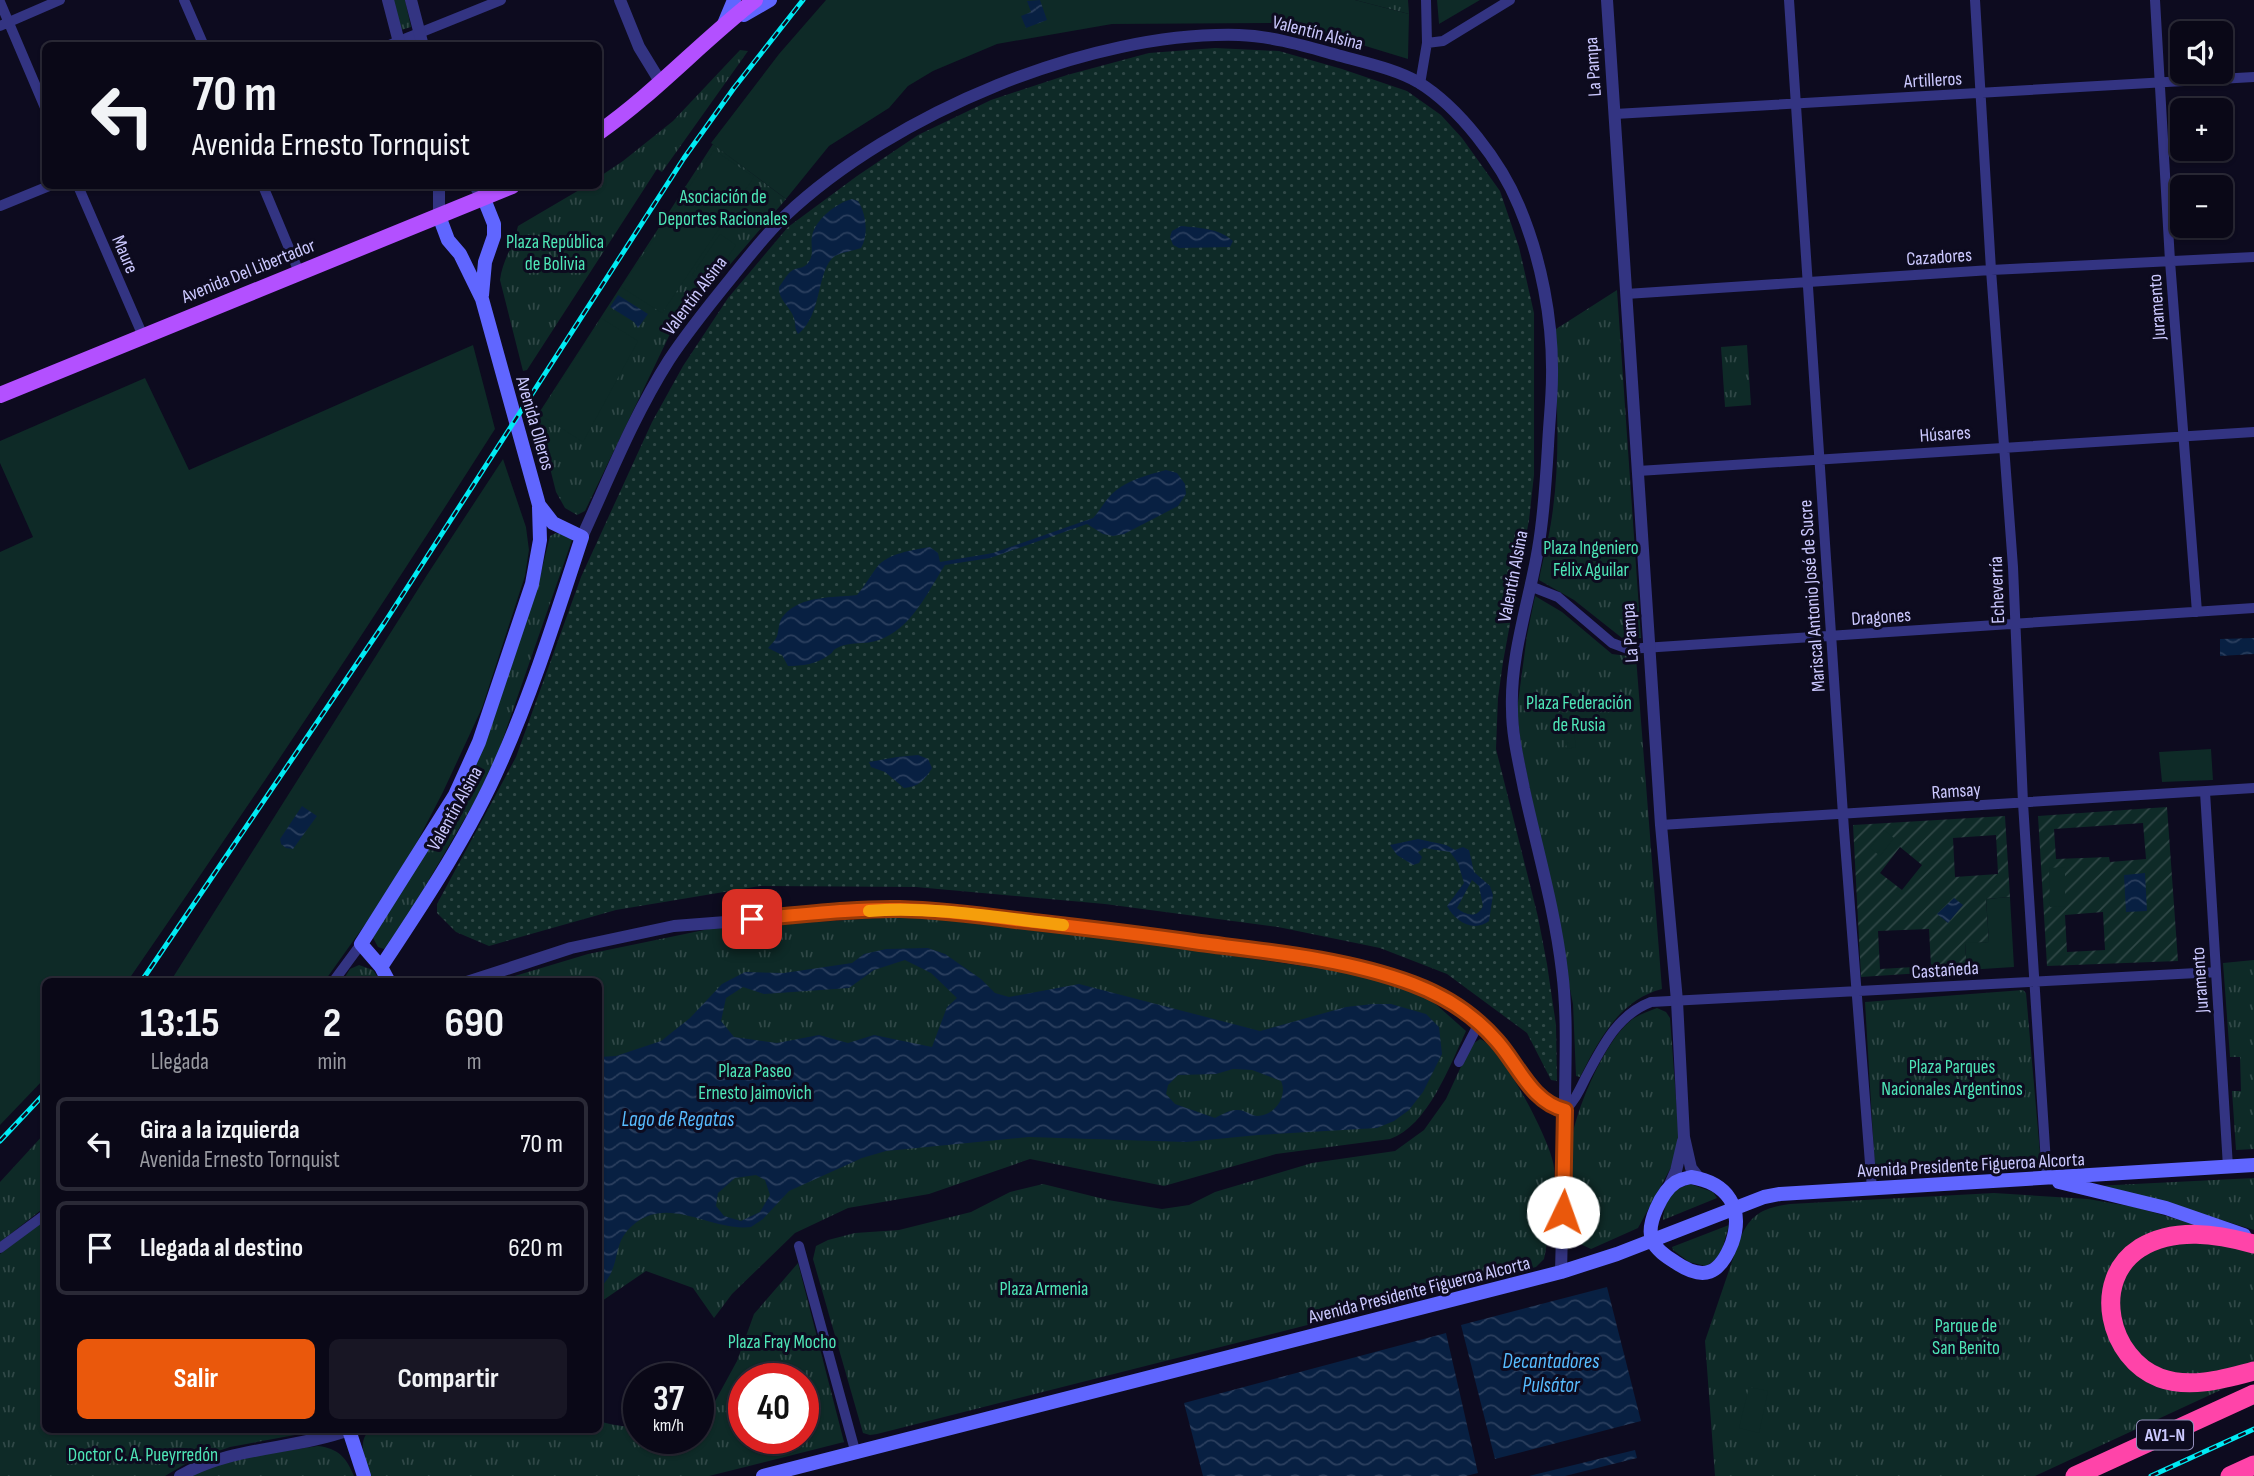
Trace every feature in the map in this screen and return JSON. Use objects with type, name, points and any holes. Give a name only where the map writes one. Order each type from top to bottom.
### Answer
[{"type":"highway","points":[[2254,1244],[2216,1235],[2196,1234],[2157,1240],[2141,1248],[2127,1260],[2117,1275],[2111,1311],[2113,1328],[2125,1352],[2140,1367],[2161,1378],[2184,1382],[2210,1381],[2254,1371]]},
{"type":"highway","name":"AV1-N","points":[[2075,1476],[2254,1394]]},
{"type":"highway","points":[[2230,1476],[2254,1465]]},
{"type":"main road","points":[[724,24],[734,0]]},
{"type":"main road","points":[[724,24],[742,0]]},
{"type":"main road","points":[[602,130],[661,83],[724,24],[755,0]]},
{"type":"main road","points":[[724,24],[770,0]]},
{"type":"main road","name":"Avenida Del Libertador","points":[[0,394],[439,216],[479,192]]},
{"type":"main road","name":"Avenida Olleros","points":[[479,192],[494,224],[494,236],[483,275],[482,299]]},
{"type":"main road","name":"Avenida Olleros","points":[[439,216],[448,240],[460,254],[482,299],[539,505],[540,540]]},
{"type":"main road","points":[[460,254],[476,256],[489,249]]},
{"type":"main road","points":[[539,505],[547,517],[582,537]]},
{"type":"main road","points":[[540,540],[550,529],[562,527]]},
{"type":"main road","name":"Valentín Alsina","points":[[381,967],[463,834],[501,763],[582,537]]},
{"type":"main road","name":"Valentín Alsina","points":[[362,944],[455,795],[474,752],[525,609],[540,540]]},
{"type":"main road","points":[[362,944],[387,978]]},
{"type":"main road","name":"Avenida Presidente Figueroa Alcorta","points":[[763,1476],[1561,1272],[1604,1259],[1734,1206],[1780,1194],[2254,1165]]},
{"type":"main road","points":[[1699,1178],[1720,1190],[1734,1206],[1737,1222],[1725,1260],[1707,1273],[1692,1272],[1661,1251],[1652,1240],[1652,1225],[1668,1189],[1683,1179],[1699,1178]]},
{"type":"main road","points":[[2047,1179],[2166,1208],[2254,1238]]},
{"type":"main road","points":[[350,1433],[364,1476]]},
{"type":"street","points":[[4,24],[60,0]]},
{"type":"street","points":[[184,0],[202,42]]},
{"type":"street","points":[[388,0],[395,42]]},
{"type":"street","points":[[411,0],[421,39],[501,0]]},
{"type":"street","points":[[620,0],[639,47],[661,83]]},
{"type":"street","points":[[1420,84],[1427,43],[1426,0]]},
{"type":"street","points":[[1427,43],[1443,41],[1510,0]]},
{"type":"street","name":"La Pampa","points":[[1607,0],[1661,825],[1677,1001],[1684,1137],[1691,1168],[1699,1178]]},
{"type":"street","name":"Mariscal Antonio José de Sucre","points":[[1789,0],[1871,1189]]},
{"type":"street","name":"Echeverría","points":[[1975,0],[1991,271],[2005,447],[2023,803],[2047,1179]]},
{"type":"street","name":"Juramento","points":[[2155,0],[2170,261],[2197,612]]},
{"type":"street","points":[[0,2],[4,24],[42,102]]},
{"type":"street","name":"Valentín Alsina","points":[[582,537],[647,398],[668,362],[752,252],[783,218],[814,191],[897,135],[937,112],[982,91],[1037,71],[1144,42],[1188,37],[1238,35],[1270,39],[1377,66],[1420,84],[1474,133],[1495,160],[1519,207],[1537,262],[1550,333],[1552,375],[1543,514],[1514,669],[1511,708],[1516,750],[1562,965],[1566,1027],[1561,1272]]},
{"type":"street","name":"Artilleros","points":[[1615,114],[2254,78]]},
{"type":"street","points":[[0,206],[42,189]]},
{"type":"street","name":"Maure","points":[[79,189],[143,336]]},
{"type":"street","points":[[264,189],[299,272]]},
{"type":"street","name":"Avenida Olleros","points":[[439,189],[439,216]]},
{"type":"street","name":"Cazadores","points":[[1626,294],[2254,257]]},
{"type":"street","name":"Húsares","points":[[1638,471],[2254,432]]},
{"type":"street","name":"Dragones","points":[[1530,586],[1558,597],[1612,643],[1628,649],[2254,608]]},
{"type":"street","name":"Ramsay","points":[[1661,825],[2254,789]]},
{"type":"street","name":"Juramento","points":[[2205,792],[2228,1167]]},
{"type":"street","points":[[479,978],[571,948],[674,926],[897,909],[951,912],[1151,935],[1355,968],[1400,980],[1431,992],[1457,1006],[1479,1023],[1512,1058],[1542,1099],[1553,1107],[1565,1110]]},
{"type":"street","points":[[336,978],[362,944]]},
{"type":"street","name":"Castañeda","points":[[1565,1110],[1618,1026],[1651,1002],[2216,972]]},
{"type":"street","points":[[1459,1062],[1479,1023]]},
{"type":"street","name":"La Pampa","points":[[1668,1189],[1676,1171],[1684,1137]]},
{"type":"street","points":[[0,1248],[42,1217]]},
{"type":"street","points":[[799,1246],[856,1454]]},
{"type":"street","points":[[180,1476],[198,1465],[233,1454],[341,1433]]},
{"type":"green space","points":[[393,0],[405,0],[411,27],[401,30]]},
{"type":"green space","points":[[826,0],[1355,0],[1409,14],[1408,59],[1281,23],[1112,24],[997,44],[933,71],[908,86],[889,108],[829,146],[786,199],[711,143],[779,54]]},
{"type":"green space","points":[[1355,0],[1408,0],[1409,14]]},
{"type":"green space","points":[[1437,0],[1480,0],[1439,24]]},
{"type":"green space","points":[[1215,48],[1279,51],[1407,91],[1441,115],[1462,138],[1500,191],[1519,247],[1534,313],[1534,475],[1529,520],[1498,698],[1496,749],[1547,964],[1556,1025],[1557,1081],[1551,1080],[1527,1033],[1447,974],[1380,948],[1278,927],[1105,904],[916,887],[760,886],[616,910],[489,946],[456,932],[437,913],[437,904],[516,757],[581,577],[652,422],[683,366],[728,298],[788,227],[918,135],[991,100],[1067,75],[1149,53]]},
{"type":"green space","name":"Plaza República de Bolivia","points":[[740,50],[748,51],[662,172],[657,169],[527,370],[523,371],[500,280],[518,226],[581,189],[602,189],[602,175],[673,121]]},
{"type":"green space","name":"Asociación de Deportes Racionales","points":[[713,144],[786,199],[669,336],[585,511],[577,515],[565,508],[556,492],[537,416]]},
{"type":"green space","points":[[714,150],[754,177],[662,313],[621,287]]},
{"type":"green space","points":[[720,234],[736,245],[708,286],[692,275]]},
{"type":"green space","name":"Plaza Ingeniero Félix Aguilar","points":[[1617,290],[1641,638],[1622,638],[1574,600],[1539,580],[1551,524],[1557,470],[1553,331]]},
{"type":"green space","points":[[601,318],[638,341],[583,442],[539,414]]},
{"type":"green space","points":[[473,345],[495,429],[314,707],[130,978],[42,978],[42,1081],[0,1125],[0,552],[33,537],[0,463],[0,441],[145,378],[189,470]]},
{"type":"green space","points":[[1747,345],[1751,405],[1725,407],[1721,347]]},
{"type":"green space","points":[[503,459],[526,527],[529,550],[525,576],[482,708],[417,842],[376,909],[327,978],[173,978]]},
{"type":"green space","points":[[556,533],[570,536],[572,540],[498,753],[475,801],[392,943],[384,949],[378,947],[372,936],[453,805],[538,585],[550,536]]},
{"type":"green space","name":"Plaza Federación de Rusia","points":[[1535,596],[1562,612],[1612,654],[1636,657],[1662,989],[1647,994],[1622,1012],[1603,1036],[1580,1077],[1576,1076],[1573,1004],[1521,745],[1517,710]]},
{"type":"green space","points":[[1573,727],[1576,747],[1567,749],[1563,729]]},
{"type":"green space","points":[[2211,749],[2213,780],[2162,782],[2159,752]]},
{"type":"green space","points":[[2167,807],[2178,961],[2047,966],[2038,816]],"holes":[[[2143,823],[2146,859],[2110,862],[2109,857],[2056,859],[2054,829]],[[2103,912],[2105,950],[2067,952],[2065,915]]]},
{"type":"green space","points":[[2005,816],[2010,897],[1986,899],[1989,942],[1965,944],[1967,970],[1861,977],[1853,825]],"holes":[[[1996,835],[1998,874],[1955,877],[1953,838]],[[1900,847],[1922,865],[1902,890],[1880,873]],[[1929,929],[1931,966],[1880,969],[1878,931]]]},
{"type":"green space","points":[[1884,830],[1894,838],[1880,856],[1870,848]]},
{"type":"green space","points":[[2065,867],[2065,906],[2050,907],[2049,868]]},
{"type":"green space","points":[[2010,897],[2014,967],[1967,970],[1965,943],[1989,942],[1986,899]]},
{"type":"green space","name":"Plaza Paseo Ernesto Jaimovich","points":[[911,916],[1156,945],[1346,972],[1388,982],[1430,999],[1466,1031],[1427,1108],[1404,1132],[1390,1139],[1276,1154],[1164,1186],[1030,1159],[929,1194],[848,1208],[795,1233],[732,1294],[714,1318],[693,1288],[646,1271],[602,1301],[602,978],[508,978],[588,954],[709,929]]},
{"type":"green space","points":[[2254,960],[2254,1149],[2236,1150],[2232,1091],[2241,1091],[2240,1057],[2230,1057],[2223,963]]},
{"type":"green space","points":[[359,965],[373,970],[378,978],[344,978],[350,969]]},
{"type":"green space","name":"Plaza Parques Nacionales Argentinos","points":[[2023,990],[2026,993],[2039,1159],[2033,1164],[1884,1174],[1875,1170],[1865,1002]]},
{"type":"green space","points":[[1657,1008],[1666,1012],[1670,1018],[1679,1139],[1675,1160],[1638,1228],[1591,1249],[1572,1240],[1569,1172],[1576,1120],[1594,1074],[1619,1032],[1634,1018]]},
{"type":"green space","name":"Plaza Armenia","points":[[1480,1039],[1500,1059],[1512,1077],[1536,1119],[1554,1168],[1553,1198],[1544,1259],[1536,1267],[877,1434],[863,1433],[813,1259],[816,1246],[855,1233],[899,1230],[971,1212],[1010,1192],[1043,1184],[1108,1200],[1162,1209],[1189,1205],[1215,1192],[1312,1163],[1395,1151],[1424,1130],[1446,1099],[1471,1045]]},
{"type":"green space","points":[[42,1136],[42,1209],[0,1242],[0,1182]]},
{"type":"green space","points":[[2254,1178],[2254,1230],[2164,1202],[2095,1186]]},
{"type":"green space","points":[[1690,1184],[1713,1192],[1717,1198],[1663,1220],[1670,1197],[1678,1189]]},
{"type":"green space","name":"Parque de San Benito","points":[[1994,1193],[2088,1199],[2134,1207],[2216,1230],[2182,1231],[2111,1279],[2133,1367],[2238,1382],[2035,1476],[1715,1476],[1705,1341],[1739,1241],[1753,1218],[1764,1210],[1790,1204]]},
{"type":"green space","name":"Doctor C. A. Pueyrredón","points":[[42,1222],[42,1433],[306,1433],[230,1447],[192,1460],[165,1476],[0,1476],[0,1254]]},
{"type":"green space","points":[[1729,1225],[1720,1257],[1706,1266],[1689,1262],[1673,1250],[1672,1247]]},
{"type":"green space","points":[[2167,1243],[2230,1244],[2254,1251],[2254,1365],[2205,1377],[2158,1372],[2120,1333],[2120,1283],[2140,1257]]},
{"type":"green space","name":"Plaza Fray Mocho","points":[[798,1263],[844,1442],[819,1448],[819,1363],[736,1363],[754,1314]]},
{"type":"green space","name":"Plaza Fray Mocho","points":[[728,1378],[728,1454],[796,1454],[709,1476],[371,1476],[363,1446],[368,1433],[602,1433],[602,1422],[623,1426],[623,1454],[714,1454],[714,1403]]},
{"type":"green space","points":[[1749,1387],[1768,1391],[1759,1433],[1739,1428]]},
{"type":"green space","points":[[318,1446],[341,1455],[354,1476],[190,1476],[232,1459]]},
{"type":"water","points":[[1040,0],[1047,20],[1026,28],[1021,16],[1031,12],[1027,1]]},
{"type":"water","points":[[852,199],[858,201],[866,224],[861,248],[835,256],[829,262],[812,316],[798,334],[794,318],[780,296],[779,287],[791,271],[804,266],[810,260],[812,236],[817,224],[833,208]]},
{"type":"water","points":[[1181,226],[1215,231],[1233,241],[1230,247],[1179,248],[1173,245],[1170,237],[1172,231]]},
{"type":"water","points":[[618,295],[648,314],[638,328],[634,322],[610,307]]},
{"type":"water","points":[[1166,470],[1177,473],[1185,484],[1186,494],[1178,506],[1124,534],[1103,534],[1087,524],[990,558],[945,565],[918,608],[901,627],[879,640],[842,646],[814,662],[788,666],[782,655],[768,648],[777,637],[782,618],[791,609],[818,599],[857,595],[877,567],[894,555],[930,547],[938,553],[940,562],[993,553],[1093,518],[1122,486]]},
{"type":"water","points":[[2254,638],[2254,654],[2220,656],[2220,639]]},
{"type":"water","points":[[918,755],[928,759],[932,768],[921,782],[904,788],[885,772],[871,767],[869,762],[897,757]]},
{"type":"water","points":[[302,806],[317,816],[293,849],[286,848],[280,839]]},
{"type":"water","points":[[1418,839],[1446,845],[1455,850],[1463,847],[1469,850],[1474,872],[1490,886],[1493,895],[1489,921],[1477,926],[1465,924],[1447,906],[1464,883],[1458,863],[1450,852],[1424,848],[1418,852],[1422,857],[1419,863],[1413,865],[1397,855],[1390,845]],"holes":[[[1472,880],[1479,886],[1483,906],[1481,910],[1471,914],[1457,908]]]},
{"type":"water","points":[[2145,873],[2147,911],[2126,912],[2124,875]]},
{"type":"water","points":[[1954,898],[1963,905],[1948,923],[1937,914]]},
{"type":"water","name":"Lago de Regatas","points":[[928,948],[945,954],[981,979],[995,993],[1009,997],[1079,984],[1260,1031],[1346,1007],[1391,1004],[1426,1014],[1439,1027],[1442,1054],[1423,1092],[1409,1110],[1394,1121],[1377,1128],[1186,1142],[1029,1137],[886,1151],[862,1158],[789,1191],[763,1219],[751,1227],[735,1227],[671,1213],[656,1214],[641,1219],[627,1231],[619,1245],[611,1274],[602,1285],[602,1057],[616,1056],[661,1041],[690,1018],[722,984],[745,972],[784,973],[852,963],[864,954],[886,949]],"holes":[[[905,960],[931,973],[957,998],[947,1007],[932,1047],[874,1035],[848,1043],[819,1035],[777,1043],[734,1037],[721,1021],[726,998],[743,987],[764,994],[849,988],[874,970]],[[1233,1069],[1252,1070],[1281,1081],[1283,1093],[1274,1109],[1257,1116],[1236,1110],[1215,1118],[1175,1104],[1166,1094],[1168,1085],[1178,1075],[1216,1074]],[[756,1175],[765,1180],[770,1195],[760,1212],[741,1221],[724,1216],[716,1206],[718,1193],[735,1178]]]},
{"type":"water","name":"Decantadores Pulsátor","points":[[1607,1287],[1641,1421],[1495,1459],[1461,1325]]},
{"type":"water","points":[[1446,1333],[1478,1473],[1466,1476],[1203,1476],[1184,1403]]},
{"type":"water","points":[[1635,1450],[1637,1458],[1565,1476],[1529,1476]]},
{"type":"railway","points":[[144,978],[385,622],[684,158],[734,88],[803,0]]},
{"type":"railway","points":[[0,1141],[42,1096]]},
{"type":"railway","points":[[2151,1476],[2254,1429]]},
{"type":"slow traffic","points":[[869,911],[897,909],[951,912],[1063,925]]},
{"type":"route","points":[[752,919],[897,909],[951,912],[1151,935],[1268,952],[1355,968],[1413,984],[1448,1000],[1466,1012],[1512,1058],[1542,1099],[1553,1107],[1565,1110],[1563,1212]]}]
